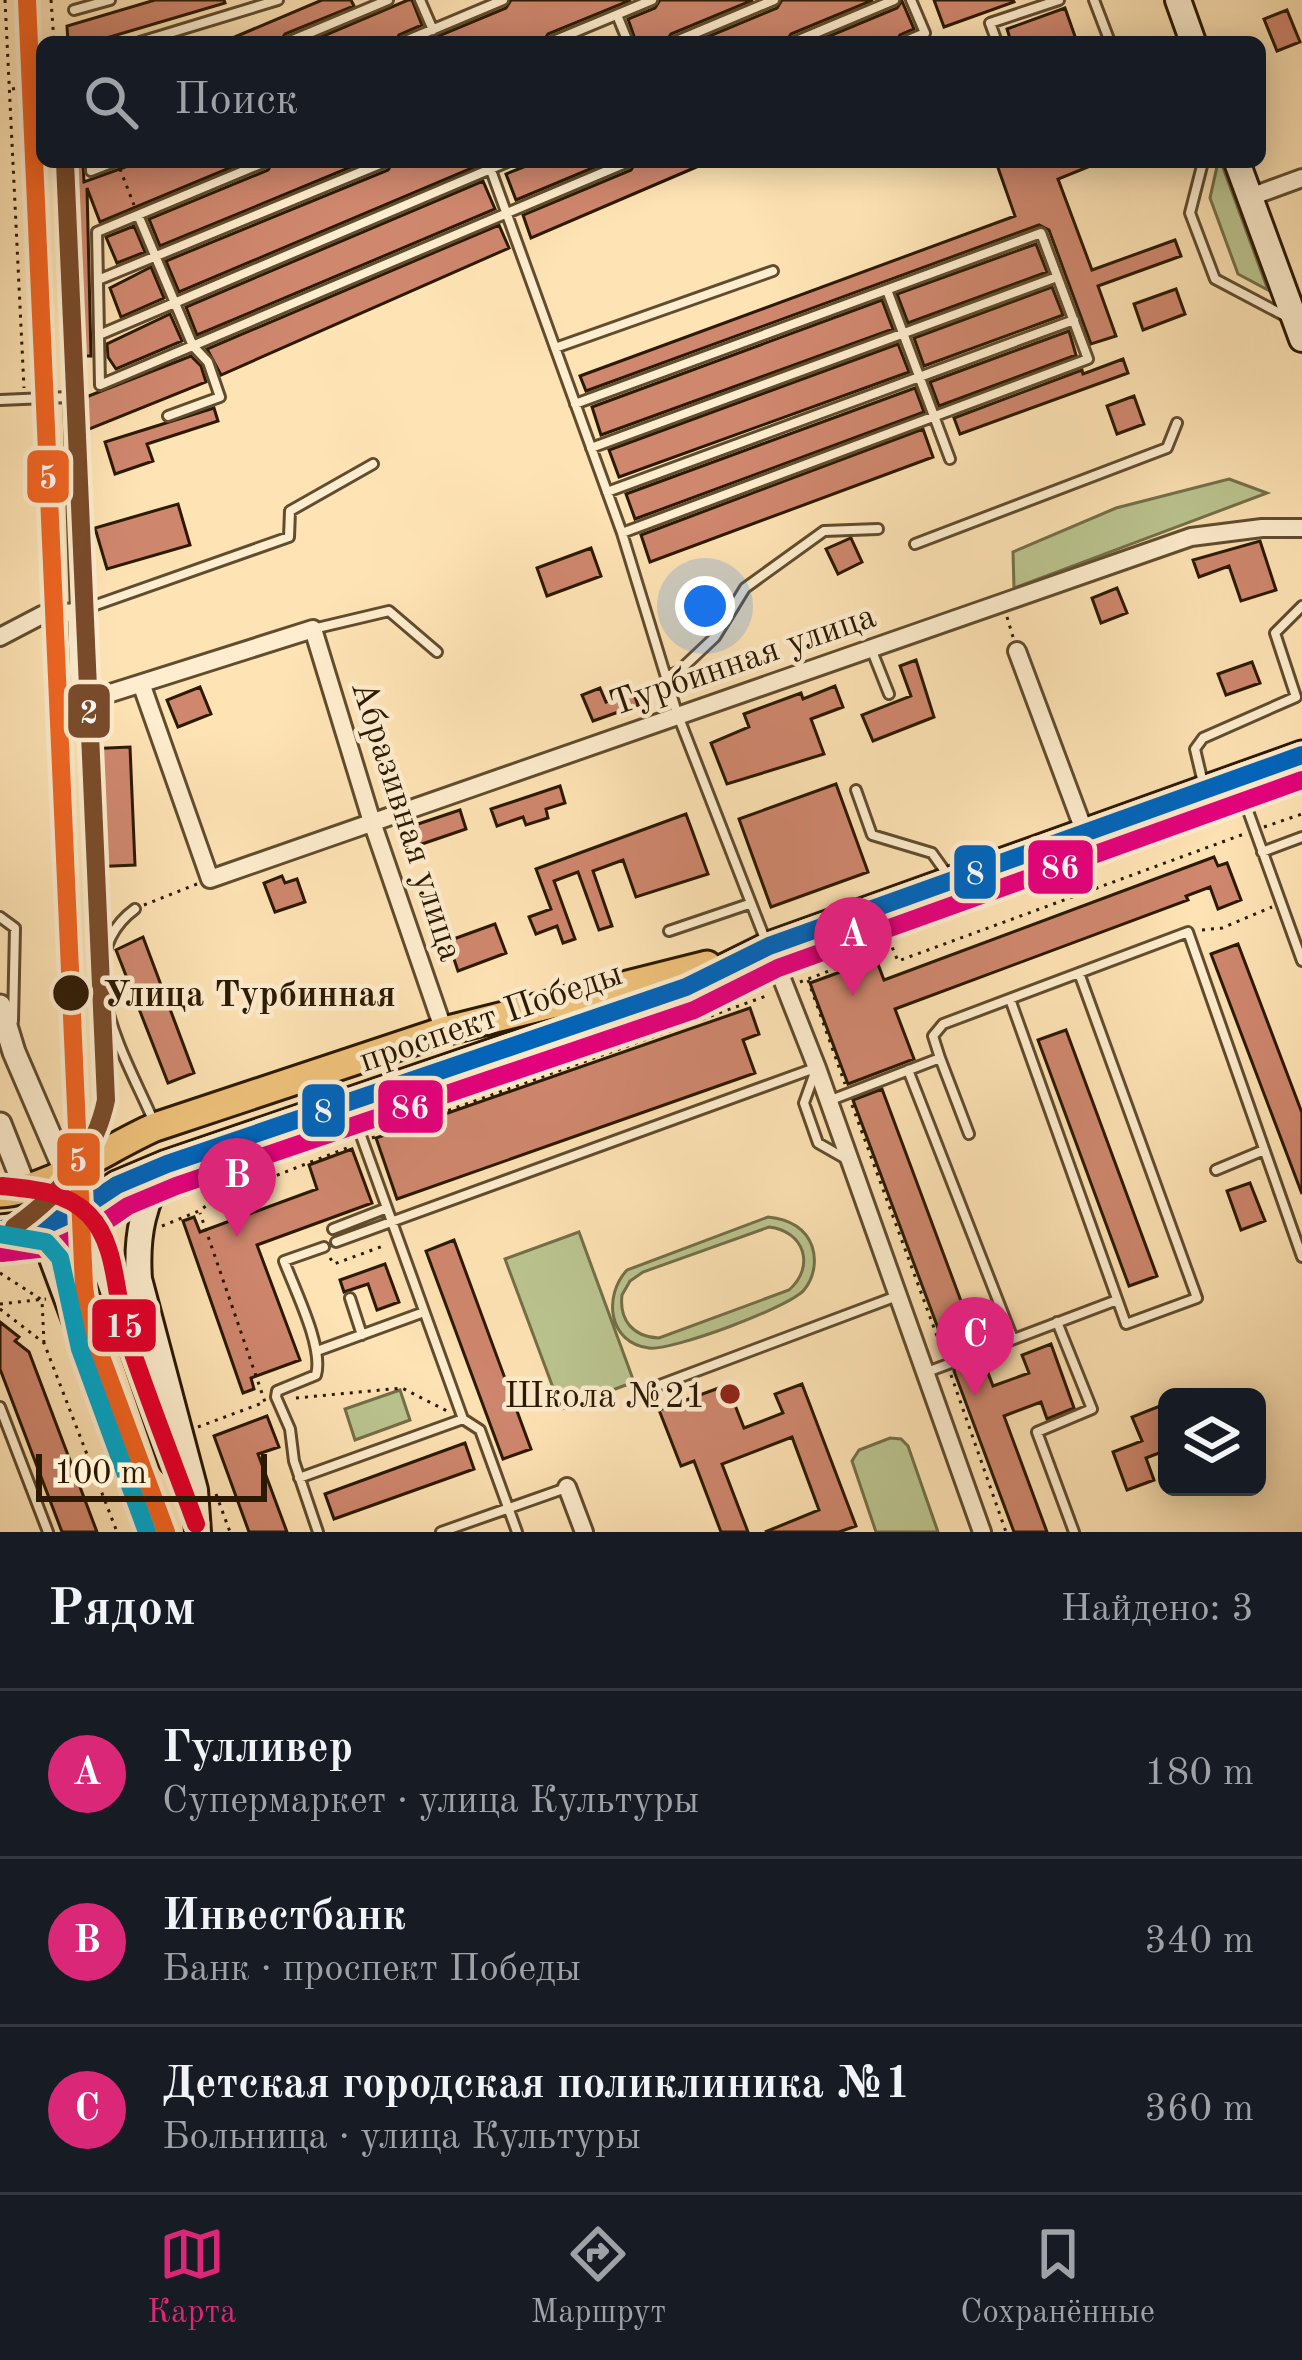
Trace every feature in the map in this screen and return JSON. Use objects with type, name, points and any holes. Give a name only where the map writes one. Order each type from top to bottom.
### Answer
[{"type":"main road","points":[[1178,0],[1191,36]]},
{"type":"main road","points":[[1240,168],[1300,327]]},
{"type":"main road","name":"проспект Победы","points":[[0,1229],[40,1226],[167,1164],[686,987],[769,946],[1302,755]]},
{"type":"main road","name":"проспект Победы","points":[[13,1191],[66,1173],[155,1127],[444,1031],[682,969],[732,961]]},
{"type":"main road","points":[[167,1164],[151,1189],[139,1234],[139,1279],[195,1490],[197,1532]]},
{"type":"main road","points":[[66,1173],[100,1253],[197,1532]]},
{"type":"main road","points":[[13,1191],[40,1226],[154,1532]]},
{"type":"street","points":[[1250,197],[1302,178]]},
{"type":"street","name":"Турбинная улица","points":[[209,879],[1191,537],[1262,528],[1302,529]]},
{"type":"street","points":[[0,638],[42,615],[76,612],[79,704],[313,629]]},
{"type":"street","name":"Абразивная улица","points":[[313,629],[372,822],[444,1031]]},
{"type":"street","points":[[1017,651],[1085,833]]},
{"type":"street","points":[[142,686],[209,879]]},
{"type":"street","points":[[769,946],[982,1532]]},
{"type":"street","points":[[0,1006],[66,1173]]},
{"type":"street","points":[[0,1124],[13,1191]]},
{"type":"street","points":[[567,1487],[584,1532]]},
{"type":"lane","points":[[74,10],[110,0]]},
{"type":"lane","points":[[160,36],[278,0]]},
{"type":"lane","points":[[300,36],[361,5],[388,0]]},
{"type":"lane","points":[[420,0],[433,29]]},
{"type":"lane","points":[[417,36],[503,0]]},
{"type":"lane","points":[[566,36],[652,0]]},
{"type":"lane","points":[[688,36],[774,0]]},
{"type":"lane","points":[[808,36],[894,0]]},
{"type":"lane","points":[[911,0],[925,33],[918,36]]},
{"type":"lane","points":[[995,36],[990,23],[1059,0]]},
{"type":"lane","points":[[1094,0],[1108,36]]},
{"type":"lane","points":[[617,15],[626,36]]},
{"type":"lane","points":[[251,168],[97,232],[100,385],[614,168]]},
{"type":"lane","points":[[98,280],[371,168]]},
{"type":"lane","points":[[99,334],[482,168]]},
{"type":"lane","points":[[490,168],[622,533],[677,713],[769,946]]},
{"type":"lane","points":[[1201,168],[1190,212],[1215,279],[1300,327]]},
{"type":"lane","points":[[138,215],[193,346],[208,362],[220,397],[168,416]]},
{"type":"lane","points":[[575,404],[1041,233],[1074,320],[1088,359],[622,533]]},
{"type":"lane","points":[[555,348],[773,271]]},
{"type":"lane","points":[[591,448],[1057,277]]},
{"type":"lane","points":[[887,290],[950,459]]},
{"type":"lane","points":[[607,491],[1074,320]]},
{"type":"lane","points":[[0,400],[69,397],[76,612],[289,537],[290,512],[373,464]]},
{"type":"lane","points":[[915,544],[1168,448],[1177,423]]},
{"type":"lane","points":[[666,676],[679,671],[715,637],[745,588],[824,531],[878,529]]},
{"type":"lane","points":[[1205,790],[1195,749],[1203,738],[1296,697],[1275,633],[1302,606]]},
{"type":"lane","points":[[313,629],[389,611],[437,652]]},
{"type":"lane","points":[[871,649],[889,694]]},
{"type":"lane","points":[[1237,778],[1302,958]]},
{"type":"lane","points":[[856,790],[872,835],[932,853],[951,880]]},
{"type":"lane","points":[[1262,852],[1302,837]]},
{"type":"lane","points":[[668,931],[749,904]]},
{"type":"lane","points":[[135,909],[117,922],[101,959],[108,1011],[155,1127]]},
{"type":"lane","points":[[0,917],[15,928],[11,1040]]},
{"type":"lane","points":[[1289,929],[1302,924]]},
{"type":"lane","points":[[969,1135],[934,1040],[939,1026],[1188,932],[1302,1257]]},
{"type":"lane","points":[[1010,999],[1126,1324],[1197,1298],[1079,973]]},
{"type":"lane","points":[[829,1101],[940,1058]]},
{"type":"lane","points":[[817,1068],[804,1102],[818,1143],[850,1162]]},
{"type":"lane","points":[[336,1242],[817,1068]]},
{"type":"lane","points":[[908,1070],[1013,1339]]},
{"type":"lane","points":[[348,1100],[463,1419],[480,1430],[517,1532]]},
{"type":"lane","points":[[1216,1170],[1264,1150]]},
{"type":"lane","points":[[333,1229],[387,1208]]},
{"type":"lane","points":[[318,1532],[277,1390],[316,1376],[317,1352],[284,1262],[323,1247]]},
{"type":"lane","points":[[657,1386],[898,1295]]},
{"type":"lane","points":[[350,1298],[362,1335]]},
{"type":"lane","points":[[980,1352],[1117,1300]]},
{"type":"lane","points":[[317,1352],[424,1312]]},
{"type":"lane","points":[[1057,1322],[1092,1408],[1037,1432],[1074,1532]]},
{"type":"lane","points":[[926,1372],[949,1364]]},
{"type":"lane","points":[[0,1407],[48,1532]]},
{"type":"lane","points":[[299,1478],[463,1419]]},
{"type":"lane","points":[[442,1532],[567,1487]]},
{"type":"path","points":[[5,0],[25,399]]},
{"type":"path","points":[[51,0],[54,36]]},
{"type":"path","points":[[10,89],[36,78]]},
{"type":"path","points":[[60,168],[69,397]]},
{"type":"path","points":[[118,168],[138,215]]},
{"type":"path","points":[[1003,604],[1017,651]]},
{"type":"path","points":[[139,1234],[200,1211],[216,1198],[892,946],[898,961],[1302,814]]},
{"type":"path","points":[[135,909],[209,879]]},
{"type":"path","points":[[1188,932],[1222,928],[1279,904]]},
{"type":"path","points":[[807,979],[1006,1532]]},
{"type":"path","points":[[200,1211],[265,1402]]},
{"type":"path","points":[[323,1247],[334,1264],[399,1240]]},
{"type":"path","points":[[0,1273],[42,1300],[44,1343],[117,1532]]},
{"type":"path","points":[[0,1309],[44,1343]]},
{"type":"path","points":[[192,1429],[277,1399],[402,1388],[463,1419]]},
{"type":"green space","points":[[1217,168],[1223,168],[1268,290],[1238,274],[1210,198]]},
{"type":"green space","points":[[1229,479],[1267,493],[1014,588],[1013,552],[1116,508]]},
{"type":"green space","points":[[768,1217],[800,1229],[809,1239],[814,1258],[810,1280],[794,1297],[704,1335],[649,1348],[625,1337],[614,1317],[615,1292],[627,1270]],"holes":[[[769,1227],[798,1242],[804,1261],[789,1290],[659,1338],[635,1331],[626,1319],[622,1295],[643,1272]]]},
{"type":"green space","points":[[579,1232],[634,1382],[561,1409],[505,1259]]},
{"type":"green space","points":[[400,1390],[410,1420],[355,1440],[345,1409]]},
{"type":"green space","points":[[890,1438],[908,1446],[938,1532],[876,1532],[852,1461],[859,1450]]},
{"type":"building","points":[[155,0],[225,3],[113,36],[68,36],[67,26]]},
{"type":"building","points":[[322,0],[351,0],[354,6],[284,36],[237,36]]},
{"type":"building","points":[[408,0],[422,25],[398,36],[323,36]]},
{"type":"building","points":[[511,0],[631,0],[547,36],[438,36],[506,8]]},
{"type":"building","points":[[660,0],[753,0],[670,36],[634,36],[628,19],[655,8]]},
{"type":"building","points":[[782,0],[873,0],[790,36],[709,36],[777,8]]},
{"type":"building","points":[[934,0],[1013,0],[1014,2],[944,27]]},
{"type":"building","points":[[902,1],[914,29],[899,36],[829,36],[897,8]]},
{"type":"building","points":[[1065,8],[1075,36],[1009,36],[1007,29]]},
{"type":"building","points":[[1287,10],[1300,42],[1277,51],[1264,19]]},
{"type":"building","points":[[71,168],[83,168],[84,182],[122,168],[230,168],[100,222],[87,188],[91,356],[78,356]]},
{"type":"building","points":[[348,168],[160,246],[149,219],[268,170]]},
{"type":"building","points":[[472,168],[179,292],[166,261],[388,170]]},
{"type":"building","points":[[521,168],[593,168],[516,200],[506,174]]},
{"type":"building","points":[[694,168],[531,238],[523,215],[631,170]]},
{"type":"building","points":[[998,168],[1085,168],[1058,179],[1092,270],[1175,240],[1181,256],[1098,286],[1116,336],[1091,344],[1049,230],[1039,225],[586,391],[580,376],[1015,216]]},
{"type":"building","points":[[483,181],[495,209],[197,335],[186,307]]},
{"type":"building","points":[[499,225],[509,248],[221,375],[207,349]]},
{"type":"building","points":[[134,226],[145,252],[117,263],[106,237]]},
{"type":"building","points":[[1036,244],[1047,272],[908,323],[897,294]]},
{"type":"building","points":[[151,267],[164,298],[121,317],[110,288]]},
{"type":"building","points":[[1052,287],[1063,315],[924,366],[914,338]]},
{"type":"building","points":[[1176,289],[1185,314],[1143,330],[1134,304]]},
{"type":"building","points":[[882,300],[893,329],[601,435],[592,407]]},
{"type":"building","points":[[170,314],[182,341],[116,369],[107,344]]},
{"type":"building","points":[[1069,331],[1076,355],[939,406],[930,382]]},
{"type":"building","points":[[898,344],[909,372],[619,477],[609,450]]},
{"type":"building","points":[[191,356],[201,366],[206,382],[87,430],[81,399]]},
{"type":"building","points":[[1123,359],[1128,373],[960,434],[954,418]]},
{"type":"building","points":[[915,388],[924,412],[635,519],[626,494]]},
{"type":"building","points":[[1134,396],[1144,424],[1117,434],[1107,406]]},
{"type":"building","points":[[214,408],[218,421],[147,444],[153,461],[115,474],[105,442]]},
{"type":"building","points":[[923,429],[933,457],[650,562],[641,535]]},
{"type":"building","points":[[178,504],[190,545],[107,569],[95,528]]},
{"type":"building","points":[[851,538],[862,562],[838,574],[826,549]]},
{"type":"building","points":[[1260,541],[1276,590],[1241,601],[1229,566],[1199,577],[1193,560]]},
{"type":"building","points":[[591,548],[601,576],[547,596],[537,568]]},
{"type":"building","points":[[1117,588],[1127,613],[1101,623],[1092,598]]},
{"type":"building","points":[[916,660],[934,717],[873,741],[862,715],[911,696],[900,666]]},
{"type":"building","points":[[1252,662],[1260,683],[1226,695],[1218,674]]},
{"type":"building","points":[[835,686],[843,707],[811,719],[824,754],[727,784],[711,743],[749,727],[744,714]]},
{"type":"building","points":[[200,687],[211,714],[178,727],[167,700]]},
{"type":"building","points":[[600,688],[606,702],[633,692],[638,705],[593,721],[582,695]]},
{"type":"building","points":[[130,747],[135,865],[91,867],[86,749]]},
{"type":"building","points":[[836,784],[868,872],[771,907],[739,819]]},
{"type":"building","points":[[560,786],[565,803],[546,809],[548,818],[526,825],[523,817],[497,826],[491,809]]},
{"type":"building","points":[[460,810],[466,829],[419,845],[412,826]]},
{"type":"building","points":[[686,814],[708,874],[636,897],[623,860],[593,871],[612,926],[599,930],[578,872],[554,881],[575,939],[563,943],[557,926],[536,934],[529,917],[551,909],[536,869]]},
{"type":"building","points":[[1214,857],[1218,866],[1227,863],[1241,900],[1218,909],[1210,887],[1186,896],[1188,900],[895,1009],[914,1059],[848,1084],[810,983],[876,959],[884,980]]},
{"type":"building","points":[[282,876],[285,883],[297,879],[305,902],[275,912],[264,883]]},
{"type":"building","points":[[495,924],[506,953],[458,971],[448,941]]},
{"type":"building","points":[[143,937],[194,1073],[168,1083],[116,950]]},
{"type":"building","points":[[1238,944],[1302,1113],[1302,1194],[1211,954]]},
{"type":"building","points":[[750,1008],[759,1034],[743,1040],[755,1073],[397,1199],[376,1138]]},
{"type":"building","points":[[1066,1030],[1157,1276],[1129,1286],[1038,1040]]},
{"type":"building","points":[[882,1089],[977,1344],[973,1356],[983,1360],[993,1386],[1029,1373],[1022,1355],[1051,1344],[1074,1408],[1047,1419],[1041,1402],[1004,1416],[1047,1532],[1014,1532],[954,1371],[958,1359],[948,1355],[853,1100]]},
{"type":"building","points":[[352,1149],[372,1203],[257,1245],[300,1360],[251,1378],[254,1389],[243,1393],[183,1221],[194,1217],[200,1232],[317,1189],[309,1165]]},
{"type":"building","points":[[1250,1183],[1265,1221],[1241,1230],[1227,1191]]},
{"type":"building","points":[[454,1240],[531,1449],[503,1459],[426,1251]]},
{"type":"building","points":[[385,1264],[399,1302],[377,1310],[368,1284],[344,1292],[340,1280]]},
{"type":"building","points":[[0,1322],[29,1352],[97,1532],[62,1532],[0,1369]]},
{"type":"building","points":[[802,1384],[856,1526],[839,1532],[765,1532],[819,1510],[792,1437],[722,1464],[748,1532],[721,1532],[694,1461],[681,1466],[659,1410],[727,1385],[744,1428],[783,1413],[775,1394]]},
{"type":"building","points":[[1158,1407],[1158,1453],[1146,1458],[1154,1480],[1127,1490],[1113,1452],[1142,1441],[1132,1417]]},
{"type":"building","points":[[267,1416],[279,1447],[258,1454],[287,1532],[249,1532],[214,1436]]},
{"type":"building","points":[[465,1443],[474,1469],[334,1519],[325,1494]]},
{"type":"transit line","name":"5","points":[[27,0],[84,1287],[90,1327],[166,1532]]},
{"type":"transit line","name":"2","points":[[14,1227],[45,1202],[84,1156],[106,1100],[65,168]]},
{"type":"transit line","name":"8","points":[[0,1229],[48,1224],[117,1185],[167,1164],[686,987],[769,946],[1302,755]]},
{"type":"transit line","name":"86","points":[[2,1253],[56,1247],[128,1206],[176,1186],[694,1010],[778,968],[1302,780]]},
{"type":"transit line","name":"15","points":[[2,1186],[60,1196],[80,1207],[99,1228],[111,1258],[128,1339],[196,1524]]},
{"type":"transit line","points":[[0,1234],[46,1242],[60,1258],[80,1349],[147,1532]]},
{"type":"place","name":"Улица Турбинная","points":[[71,993]]},
{"type":"place","name":"Гулливер","points":[[853,996]]},
{"type":"place","name":"Инвестбанк","points":[[237,1237]]},
{"type":"place","name":"Школа №21","points":[[730,1394]]},
{"type":"place","name":"Детская городская поликлиника №1","points":[[975,1396]]}]
